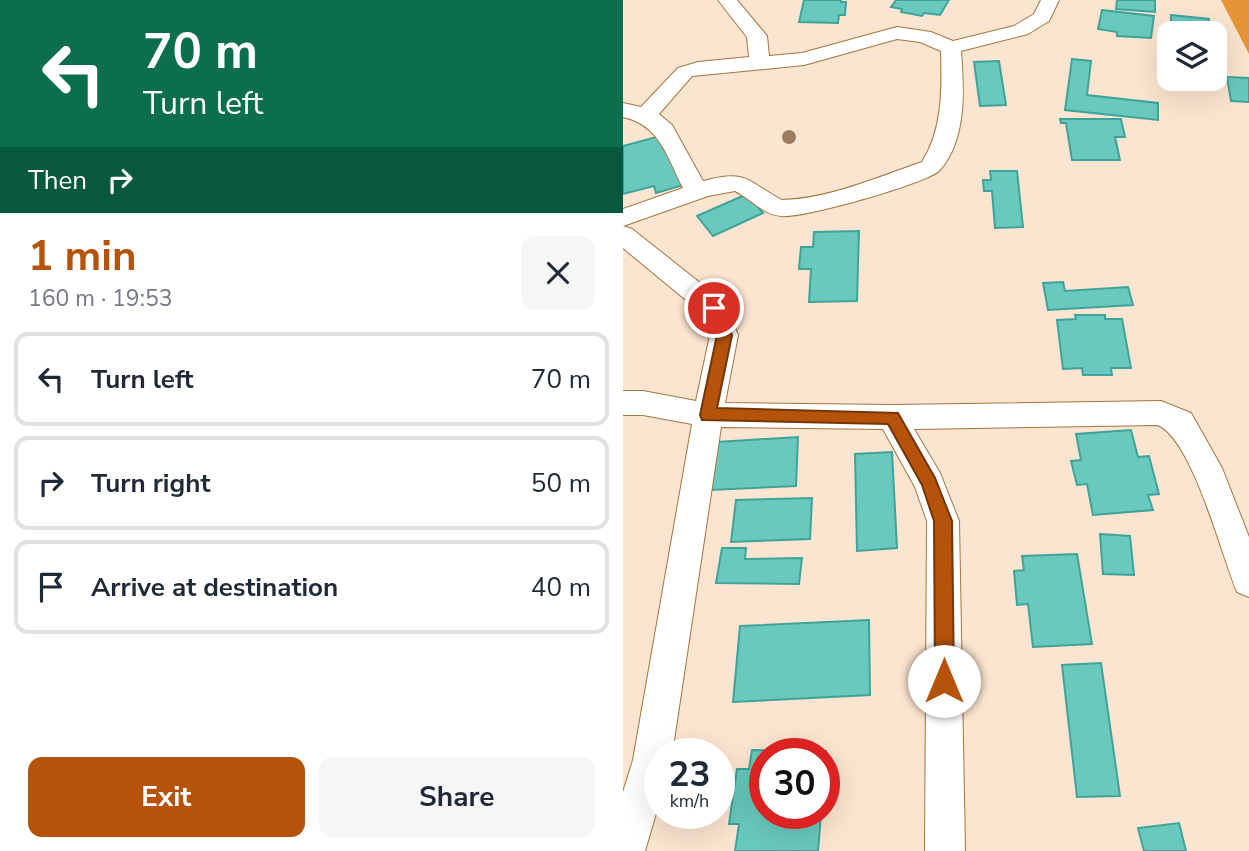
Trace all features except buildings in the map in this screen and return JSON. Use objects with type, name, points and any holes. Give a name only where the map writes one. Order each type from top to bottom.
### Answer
[{"type":"street","points":[[727,0],[757,36],[760,62]]},
{"type":"street","points":[[646,116],[685,72],[698,68],[804,59],[897,33],[924,36],[951,48],[1021,30],[1042,17],[1050,0]]},
{"type":"street","points":[[623,218],[736,183],[747,188],[760,200],[782,208],[805,205],[930,167],[941,153],[953,96],[951,48]]},
{"type":"street","points":[[623,110],[646,116],[661,125],[698,193]]},
{"type":"street","points":[[623,235],[714,308],[724,335],[708,415],[652,760],[625,851]]},
{"type":"street","points":[[623,403],[643,403],[708,415],[893,417],[1161,413],[1181,422],[1207,468],[1249,581]]},
{"type":"street","points":[[893,417],[929,483],[943,521],[945,851]]},
{"type":"shaded area","points":[[1221,0],[1249,0],[1249,54]]},
{"type":"route","points":[[714,308],[724,335],[708,415],[893,417],[929,483],[943,521],[944,681]]}]
